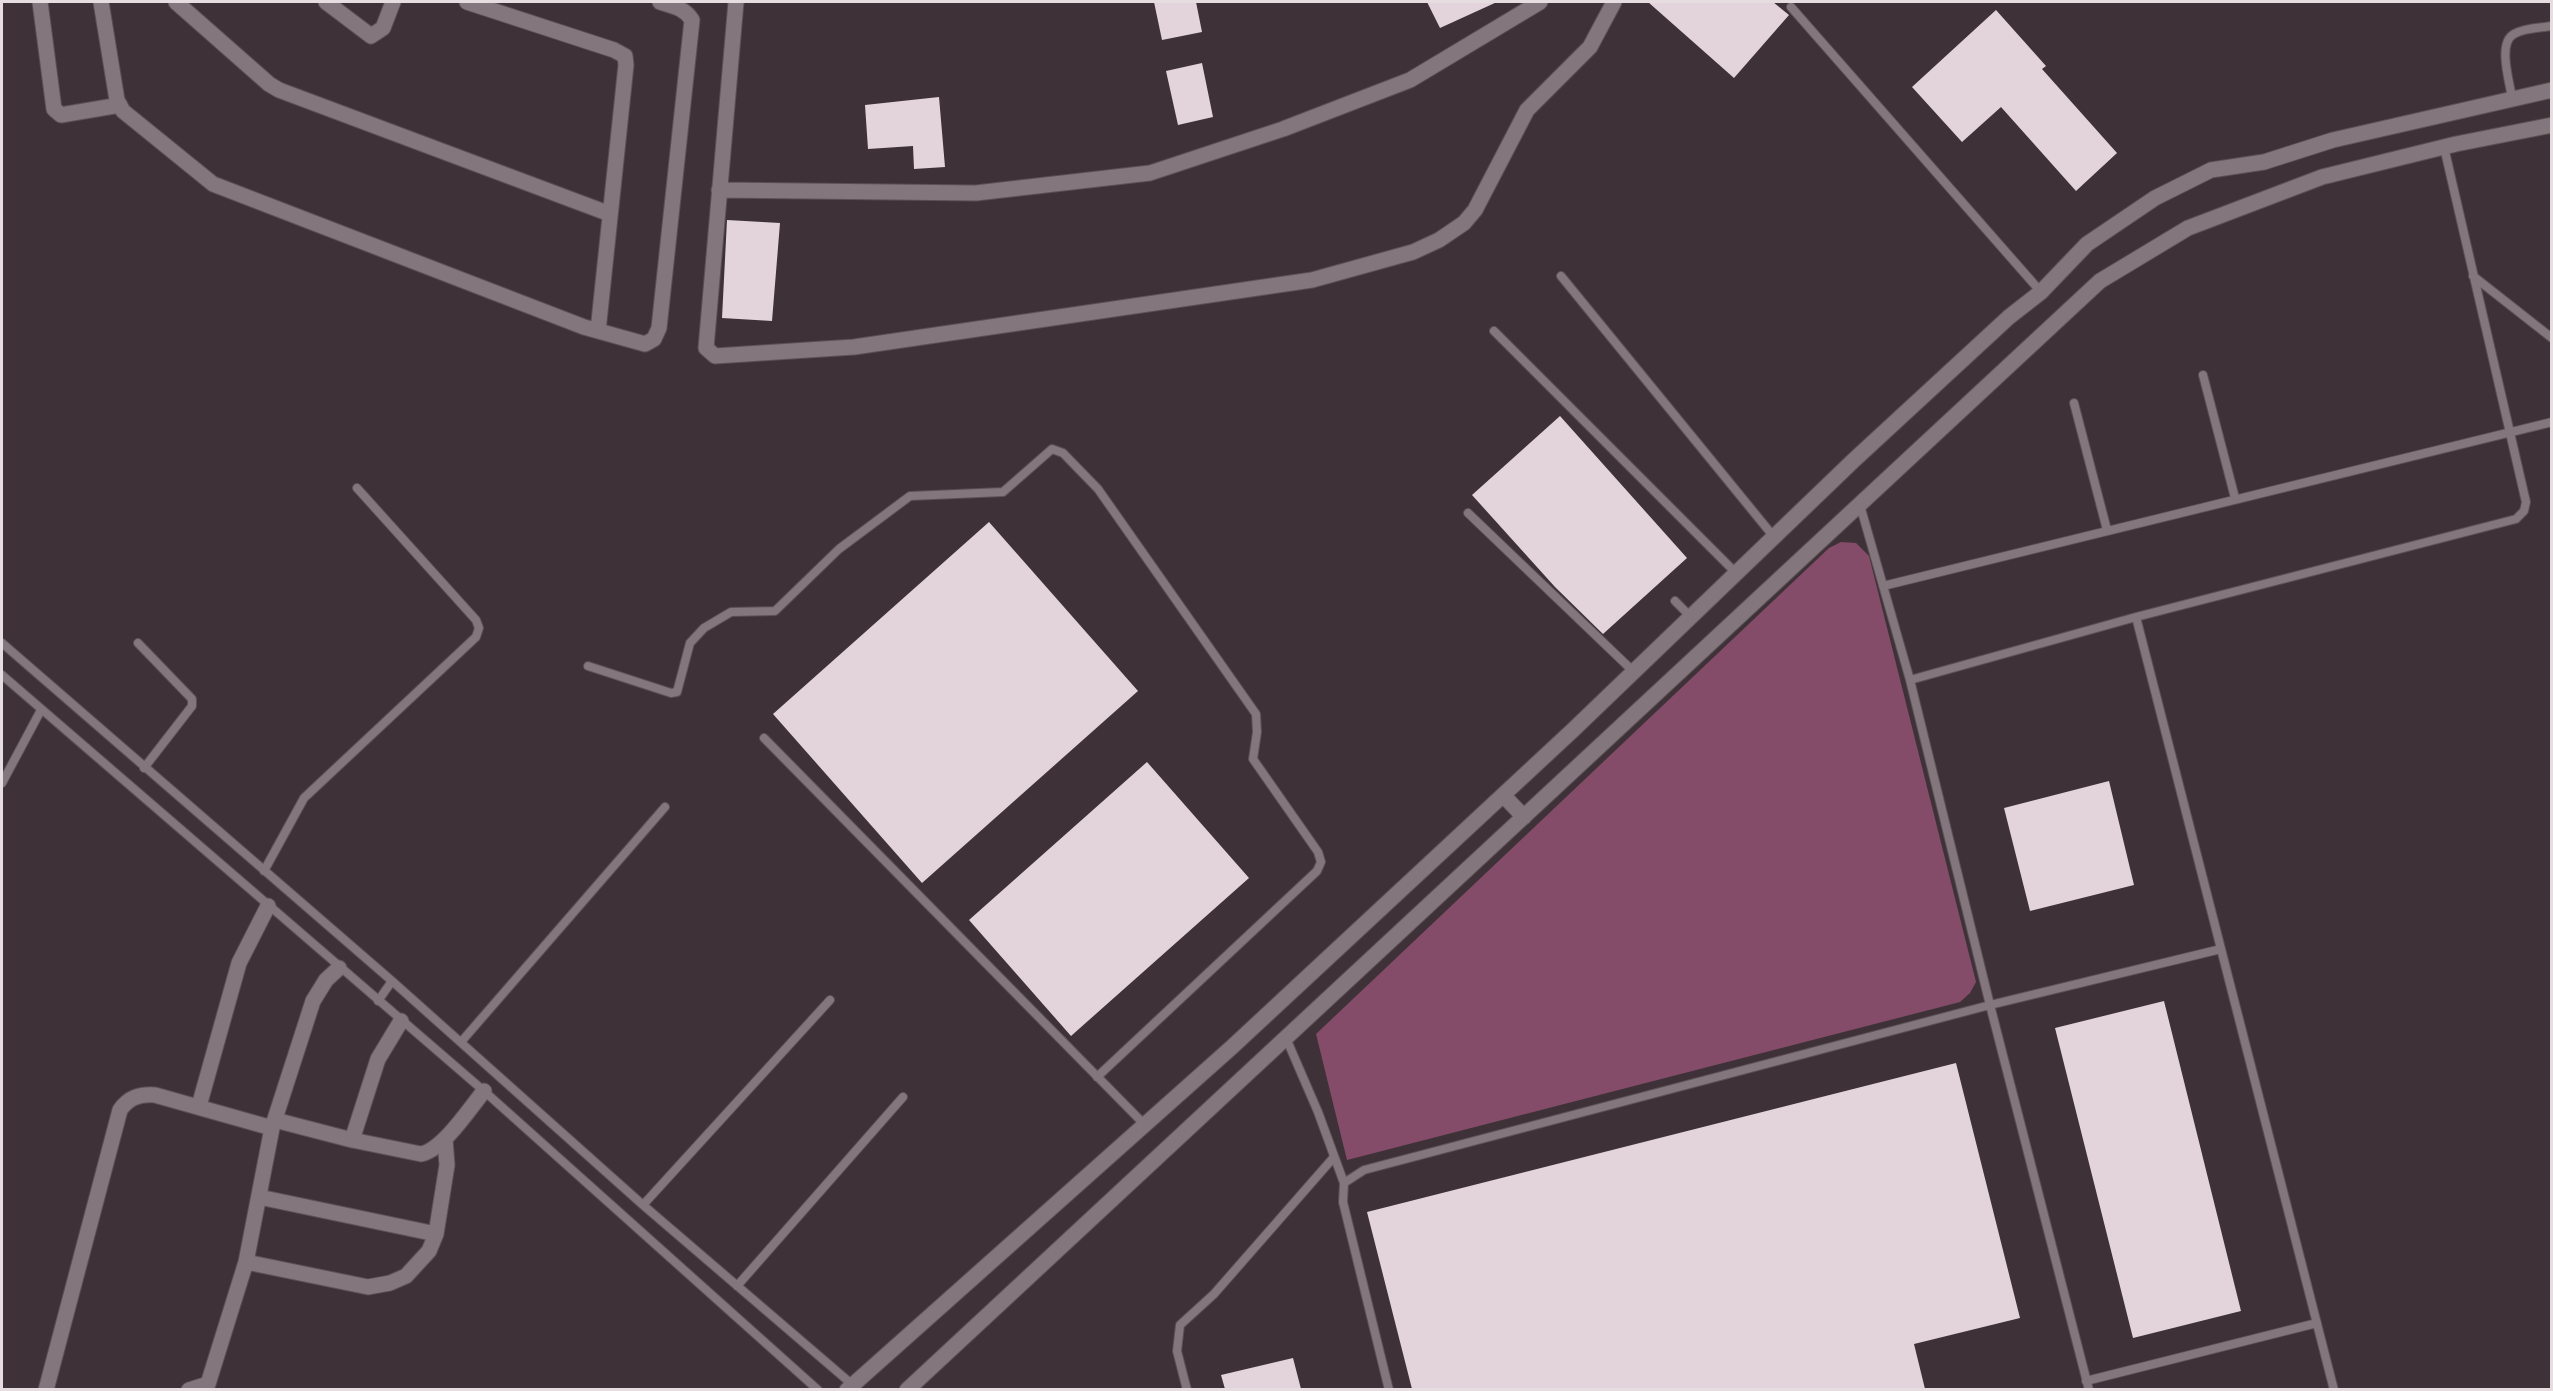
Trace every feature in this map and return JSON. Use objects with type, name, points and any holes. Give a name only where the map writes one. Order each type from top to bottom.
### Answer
[{"type":"street","points":[[40,2],[54,110],[61,115],[120,105]]},
{"type":"street","points":[[101,2],[117,100],[123,111],[213,184],[598,331],[645,344],[654,339],[659,328],[692,20],[688,13],[660,2]]},
{"type":"street","points":[[176,2],[269,84],[279,90],[610,214]]},
{"type":"street","points":[[326,2],[371,36],[383,28],[393,2]]},
{"type":"street","points":[[467,2],[614,50],[625,56],[626,65],[598,331]]},
{"type":"street","points":[[736,2],[706,348],[715,356],[855,347],[1312,280],[1413,252],[1439,240],[1464,223],[1480,201],[1527,110],[1590,46],[1614,2]]},
{"type":"street","points":[[719,190],[976,193],[1150,173],[1283,129],[1410,80],[1540,2]]},
{"type":"street","points":[[853,1388],[1241,1039],[2009,317],[2041,292],[2087,244],[2155,198],[2211,170],[2264,162],[2333,140],[2552,90]]},
{"type":"street","points":[[908,1389],[2100,281],[2188,228],[2322,177],[2444,147],[2552,125]]},
{"type":"street","points":[[1503,795],[1524,817]]},
{"type":"street","points":[[199,1106],[239,963],[268,906]]},
{"type":"street","points":[[189,1389],[208,1387],[246,1262],[274,1124],[313,1001],[326,980],[339,968]]},
{"type":"street","points":[[352,1140],[378,1059],[401,1021]]},
{"type":"street","points":[[46,1389],[120,1110],[128,1100],[147,1094],[274,1124],[421,1154],[427,1153],[445,1139],[483,1090]]},
{"type":"street","points":[[246,1262],[368,1287],[390,1283],[406,1276],[429,1251],[436,1234],[447,1165],[445,1139]]},
{"type":"street","points":[[259,1197],[436,1234]]},
{"type":"lane","points":[[1791,7],[2041,292]]},
{"type":"lane","points":[[2512,98],[2504,52],[2508,38],[2514,33],[2552,26]]},
{"type":"lane","points":[[1910,680],[2136,617],[2516,519],[2524,511],[2526,502],[2444,147]]},
{"type":"lane","points":[[1561,276],[1774,537]]},
{"type":"lane","points":[[2473,276],[2552,338]]},
{"type":"lane","points":[[1494,331],[1736,573]]},
{"type":"lane","points":[[2203,375],[2235,498]]},
{"type":"lane","points":[[2074,403],[2107,530]]},
{"type":"lane","points":[[1883,585],[2552,422]]},
{"type":"lane","points":[[588,666],[671,693],[677,692],[690,643],[704,628],[731,612],[775,611],[839,549],[910,496],[1003,492],[1052,449],[1063,453],[1098,489],[1256,714],[1257,732],[1253,759],[1318,852],[1321,862],[1317,871],[1097,1077]]},
{"type":"lane","points":[[264,871],[304,798],[476,637],[479,628],[476,620],[357,488]]},
{"type":"lane","points":[[1860,505],[1910,680],[2087,1385],[2317,1323]]},
{"type":"lane","points":[[1468,513],[1634,672]]},
{"type":"lane","points":[[1675,601],[1691,616]]},
{"type":"lane","points":[[2136,617],[2334,1389]]},
{"type":"lane","points":[[2,643],[392,981],[853,1388]]},
{"type":"lane","points":[[138,643],[192,699],[192,706],[144,768]]},
{"type":"lane","points":[[2,675],[483,1090],[818,1389]]},
{"type":"lane","points":[[2,783],[41,710]]},
{"type":"lane","points":[[764,738],[1144,1125]]},
{"type":"lane","points":[[461,1042],[664,807]]},
{"type":"lane","points":[[1344,1183],[1364,1170],[1990,1005],[2221,949]]},
{"type":"lane","points":[[378,1001],[392,981]]},
{"type":"lane","points":[[643,1204],[830,1000]]},
{"type":"lane","points":[[1286,1038],[1318,1112],[1344,1183],[1343,1202],[1389,1389]]},
{"type":"lane","points":[[737,1286],[903,1097]]},
{"type":"lane","points":[[1187,1389],[1177,1351],[1180,1325],[1214,1294],[1334,1157]]},
{"type":"shaded area","points":[[1841,542],[1856,543],[1869,556],[1976,982],[1970,993],[1960,1002],[1347,1160],[1316,1034],[1829,548]]},
{"type":"building","points":[[1154,2],[1196,2],[1202,32],[1162,40]]},
{"type":"building","points":[[1427,2],[1497,2],[1440,28]]},
{"type":"building","points":[[1648,2],[1773,2],[1789,15],[1734,78]]},
{"type":"building","points":[[1996,10],[2046,66],[2042,69],[2117,153],[2076,191],[2001,107],[1962,142],[1912,87]]},
{"type":"building","points":[[1202,63],[1213,117],[1178,125],[1166,71]]},
{"type":"building","points":[[939,97],[945,167],[914,169],[913,146],[868,149],[865,105]]},
{"type":"building","points":[[727,220],[780,223],[772,321],[722,318]]},
{"type":"building","points":[[1560,416],[1687,558],[1603,634],[1555,587],[1472,495]]},
{"type":"building","points":[[989,522],[1138,691],[922,883],[773,714]]},
{"type":"building","points":[[1147,762],[1249,878],[1071,1036],[969,920]]},
{"type":"building","points":[[2109,781],[2134,885],[2030,911],[2004,808]]},
{"type":"building","points":[[2164,1001],[2241,1311],[2133,1338],[2055,1028]]},
{"type":"building","points":[[1956,1063],[2020,1318],[1914,1344],[1925,1389],[1412,1389],[1367,1212]]},
{"type":"building","points":[[1293,1358],[1301,1389],[1225,1389],[1221,1375]]}]
